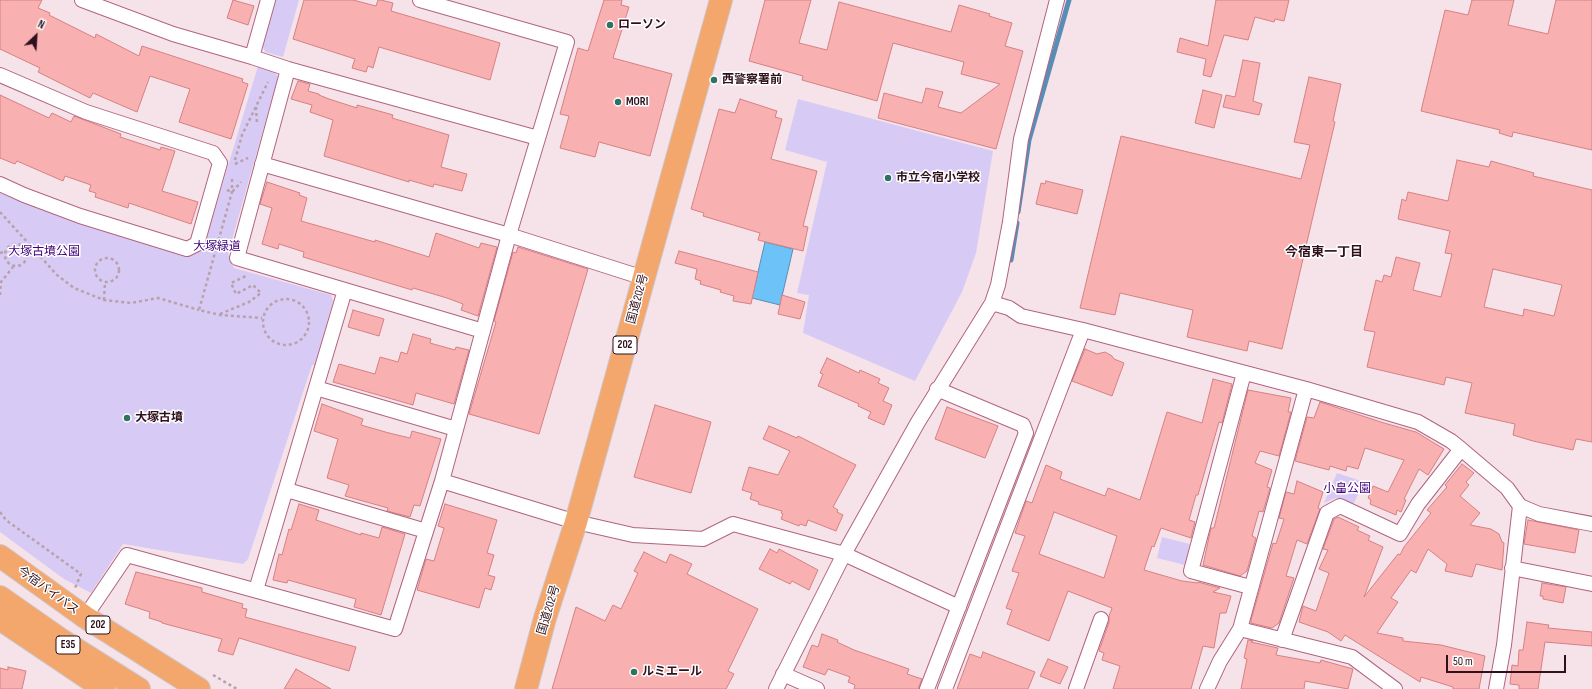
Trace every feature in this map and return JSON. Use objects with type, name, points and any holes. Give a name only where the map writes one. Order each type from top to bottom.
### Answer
[{"type":"highway","name":"国道202号","points":[[526,689],[546,618],[576,522],[721,0]]},
{"type":"highway","name":"今宿バイパス","points":[[0,556],[65,604],[199,689]]},
{"type":"highway","name":"E35","points":[[0,571],[75,625],[182,689]]},
{"type":"highway","name":"E35","points":[[0,597],[63,641],[139,689]]},
{"type":"highway","points":[[0,619],[104,689]]},
{"type":"street","points":[[82,0],[173,34],[270,62],[288,69],[538,138]]},
{"type":"street","points":[[252,57],[268,0]]},
{"type":"street","points":[[85,617],[127,555],[395,629],[442,481],[509,235],[567,42],[420,0]]},
{"type":"street","points":[[776,689],[844,554],[938,390],[992,303],[998,285],[1010,222],[1021,139],[1052,1]]},
{"type":"street","points":[[288,69],[255,160],[237,258],[483,331]]},
{"type":"street","points":[[0,75],[86,112],[213,153],[220,163],[197,244],[187,249],[80,216],[24,195],[0,184]]},
{"type":"street","points":[[255,160],[509,235],[644,278]]},
{"type":"street","points":[[256,590],[287,490],[344,290]]},
{"type":"street","points":[[992,303],[1009,308],[1021,316],[1084,330],[1306,389],[1418,422],[1451,441],[1461,449],[1507,488],[1520,506],[1539,514],[1592,524]]},
{"type":"street","points":[[945,689],[1084,330]]},
{"type":"street","points":[[1244,373],[1191,571],[1250,587]]},
{"type":"street","points":[[316,388],[456,429]]},
{"type":"street","points":[[1208,689],[1220,661],[1240,629],[1250,587],[1306,389]]},
{"type":"street","points":[[927,689],[1026,433],[1023,425],[938,390]]},
{"type":"street","points":[[1282,640],[1327,513],[1340,506],[1400,534],[1418,504],[1461,449]]},
{"type":"street","points":[[442,481],[576,522],[633,535],[703,539],[733,524],[844,554],[959,607]]},
{"type":"street","points":[[287,490],[426,530]]},
{"type":"street","points":[[1496,689],[1504,645],[1520,506]]},
{"type":"street","points":[[1512,568],[1592,584]]},
{"type":"street","points":[[1076,689],[1101,620]]},
{"type":"street","points":[[1240,629],[1352,657],[1395,689]]},
{"type":"street","points":[[783,674],[817,689]]},
{"type":"path","points":[[233,170],[242,135],[269,79],[270,62]]},
{"type":"path","points":[[256,106],[257,126]]},
{"type":"path","points":[[199,310],[232,192],[232,176]]},
{"type":"path","points":[[232,192],[242,179]]},
{"type":"path","points":[[214,185],[232,192]]},
{"type":"path","points":[[0,212],[57,275],[74,288],[104,300],[131,303],[158,298],[220,315],[262,318]]},
{"type":"path","points":[[0,295],[1,282],[13,267],[22,265],[27,257],[25,248],[20,244],[14,244],[8,247],[4,252]]},
{"type":"path","points":[[25,248],[29,245]]},
{"type":"path","points":[[4,252],[6,261],[13,267]]},
{"type":"path","points":[[110,258],[118,263],[120,273],[114,281],[105,282],[97,277],[95,267],[100,259],[110,258]]},
{"type":"path","points":[[220,315],[249,302],[261,293],[253,285],[236,294],[231,283],[250,273],[253,263]]},
{"type":"path","points":[[104,300],[105,282]]},
{"type":"path","points":[[290,298],[306,309],[310,327],[299,342],[281,345],[266,335],[262,318],[273,302],[290,298]]},
{"type":"path","points":[[0,512],[6,520],[81,574],[65,604]]},
{"type":"green space","points":[[275,0],[299,0],[283,57],[265,52],[262,44]]},
{"type":"green space","points":[[258,66],[273,70],[278,77],[228,254],[234,268],[331,295],[333,301],[315,365],[312,365],[248,559],[243,564],[123,544],[91,593],[64,579],[0,532],[0,190],[77,221],[190,256],[203,249]]},
{"type":"green space","points":[[798,99],[993,151],[976,253],[962,292],[915,381],[803,333],[809,295],[797,293],[827,162],[785,150]]},
{"type":"green space","name":"小畠公園","points":[[1337,473],[1364,482],[1354,503],[1350,504],[1336,498],[1324,503]]},
{"type":"green space","points":[[1162,537],[1190,544],[1185,565],[1157,558]]},
{"type":"water","points":[[765,242],[793,249],[780,305],[752,298]]},
{"type":"building","points":[[0,0],[42,0],[38,8],[50,13],[49,15],[95,38],[96,34],[139,56],[142,46],[243,79],[242,82],[248,84],[231,139],[179,122],[190,89],[150,76],[137,112],[93,93],[90,98],[38,72],[40,68],[0,49]]},
{"type":"building","points":[[233,0],[254,6],[248,25],[227,18]]},
{"type":"building","points":[[304,0],[353,0],[376,6],[378,0],[381,0],[393,3],[391,11],[500,43],[490,80],[379,47],[373,68],[368,66],[366,72],[352,68],[355,59],[293,39]]},
{"type":"building","points":[[604,0],[622,0],[621,5],[629,7],[613,58],[672,74],[650,156],[599,142],[595,157],[560,148],[569,116],[560,114],[578,48],[588,51]]},
{"type":"building","points":[[765,0],[811,0],[799,43],[827,50],[839,2],[951,32],[959,5],[990,14],[989,16],[1012,23],[1005,46],[1023,51],[996,149],[878,118],[884,93],[922,103],[926,88],[943,92],[938,107],[961,113],[1000,84],[961,74],[964,62],[893,43],[877,101],[802,80],[803,76],[749,61]]},
{"type":"building","points":[[1216,0],[1289,0],[1284,21],[1275,19],[1274,22],[1255,17],[1248,40],[1224,35],[1211,77],[1203,75],[1206,59],[1177,52],[1180,38],[1208,46]]},
{"type":"building","points":[[1472,0],[1514,0],[1508,25],[1548,34],[1556,0],[1592,0],[1592,150],[1513,132],[1512,137],[1499,133],[1500,130],[1421,111],[1445,10],[1468,15]]},
{"type":"building","points":[[1243,60],[1260,63],[1253,101],[1262,104],[1259,115],[1223,107],[1226,95],[1235,97]]},
{"type":"building","points":[[1309,77],[1341,84],[1333,121],[1335,122],[1282,349],[1249,341],[1247,351],[1187,337],[1193,310],[1120,293],[1115,315],[1080,308],[1121,136],[1301,179],[1310,145],[1294,142]]},
{"type":"building","points":[[298,81],[310,84],[308,91],[329,99],[357,108],[357,105],[393,115],[392,118],[449,135],[441,167],[467,174],[462,191],[434,184],[433,187],[409,180],[409,182],[324,156],[333,120],[310,112],[312,105],[291,99]]},
{"type":"building","points":[[1203,90],[1222,95],[1214,128],[1195,123]]},
{"type":"building","points":[[0,95],[49,118],[52,113],[71,122],[74,116],[121,134],[120,137],[160,150],[161,147],[175,151],[162,191],[198,202],[191,224],[129,203],[128,208],[95,197],[96,193],[89,191],[91,185],[65,176],[63,181],[17,161],[15,164],[0,158]]},
{"type":"building","points":[[740,99],[777,111],[775,117],[782,119],[771,159],[817,171],[803,226],[808,227],[803,251],[758,240],[760,233],[703,216],[704,213],[691,209],[719,109],[735,113]]},
{"type":"building","points":[[1457,160],[1489,167],[1491,161],[1534,173],[1533,176],[1592,190],[1592,442],[1576,439],[1573,450],[1513,435],[1515,424],[1465,413],[1472,383],[1446,377],[1444,385],[1367,367],[1375,332],[1364,330],[1376,280],[1382,282],[1384,275],[1391,277],[1396,257],[1420,263],[1413,290],[1441,297],[1452,254],[1445,253],[1450,231],[1398,219],[1402,199],[1406,201],[1408,192],[1448,201]],"holes":[[[1493,269],[1562,285],[1554,316],[1524,309],[1523,316],[1484,307]]]},
{"type":"building","points":[[1046,181],[1083,190],[1077,214],[1036,204],[1041,183],[1045,184]]},
{"type":"building","points":[[267,182],[300,193],[299,195],[307,198],[301,221],[375,242],[375,240],[429,257],[436,233],[479,248],[481,243],[497,247],[478,316],[461,310],[463,304],[447,298],[413,288],[412,290],[303,257],[304,252],[279,244],[278,249],[262,244],[272,208],[260,204]]},
{"type":"building","points":[[518,247],[588,269],[539,434],[469,414],[496,322],[494,321],[513,252],[516,253]]},
{"type":"building","points":[[679,251],[758,272],[751,304],[733,301],[734,296],[720,292],[721,290],[700,284],[701,281],[695,279],[697,269],[675,263]]},
{"type":"building","points":[[782,295],[805,302],[800,319],[778,314]]},
{"type":"building","points":[[353,310],[384,319],[379,336],[348,327]]},
{"type":"building","points":[[413,334],[431,339],[430,343],[455,350],[456,347],[469,350],[454,404],[416,393],[413,405],[333,382],[339,364],[375,374],[380,357],[398,362],[401,352],[407,354]]},
{"type":"building","points":[[1085,349],[1097,354],[1105,352],[1114,359],[1124,363],[1112,396],[1072,381]]},
{"type":"building","points":[[827,358],[859,373],[860,370],[880,379],[878,383],[889,388],[883,401],[892,405],[884,425],[868,418],[871,412],[858,406],[859,404],[818,386],[823,374],[820,373]]},
{"type":"building","points":[[1213,379],[1232,384],[1222,423],[1219,422],[1198,495],[1196,495],[1189,520],[1195,522],[1191,538],[1161,528],[1154,547],[1152,546],[1144,570],[1182,581],[1198,582],[1220,588],[1213,592],[1231,596],[1226,613],[1220,613],[1214,648],[1203,646],[1191,689],[1113,689],[1120,666],[1102,660],[1104,653],[1099,651],[1112,608],[1068,591],[1049,641],[1007,624],[1012,610],[1006,608],[1019,573],[1012,571],[1025,536],[1015,533],[1026,501],[1032,503],[1046,465],[1062,472],[1060,479],[1105,496],[1108,488],[1140,500],[1167,412],[1202,423]],"holes":[[[1054,512],[1117,536],[1104,578],[1039,554]]]},
{"type":"building","points":[[1248,390],[1291,398],[1288,412],[1291,412],[1279,456],[1260,451],[1255,463],[1272,470],[1267,487],[1270,488],[1263,512],[1259,511],[1252,536],[1256,538],[1247,571],[1240,576],[1203,565],[1211,528],[1214,528]]},
{"type":"building","points":[[1320,402],[1416,432],[1444,449],[1428,475],[1419,469],[1404,499],[1406,500],[1401,512],[1397,510],[1396,515],[1370,504],[1371,500],[1368,498],[1373,486],[1388,492],[1404,460],[1365,448],[1358,469],[1347,466],[1346,471],[1330,466],[1329,470],[1295,461],[1307,417],[1314,418]]},
{"type":"building","points":[[322,404],[363,419],[361,425],[410,438],[412,431],[441,439],[420,506],[414,505],[410,517],[387,511],[388,508],[345,496],[349,485],[327,478],[338,439],[314,431]]},
{"type":"building","points":[[655,405],[711,422],[691,493],[634,477]]},
{"type":"building","points":[[947,407],[998,426],[985,458],[935,439]]},
{"type":"building","points":[[769,426],[797,438],[798,436],[856,465],[833,507],[838,510],[837,512],[843,515],[836,531],[808,520],[806,526],[800,524],[799,526],[781,519],[783,514],[781,513],[782,511],[758,504],[759,502],[750,499],[752,493],[742,490],[749,467],[778,475],[790,451],[763,439]]},
{"type":"building","points":[[1462,464],[1474,473],[1466,482],[1469,485],[1460,496],[1480,513],[1470,525],[1491,529],[1499,534],[1502,542],[1504,543],[1502,570],[1476,564],[1472,577],[1445,571],[1447,564],[1428,549],[1416,573],[1411,570],[1391,598],[1398,602],[1377,633],[1403,638],[1403,641],[1441,645],[1485,656],[1479,689],[1453,689],[1453,687],[1421,677],[1420,682],[1345,635],[1341,641],[1328,632],[1299,622],[1303,606],[1316,611],[1329,573],[1319,569],[1328,550],[1323,549],[1334,519],[1338,517],[1359,527],[1357,530],[1370,536],[1368,540],[1383,547],[1364,597],[1398,554],[1400,555],[1404,547],[1431,513],[1427,510],[1447,487],[1445,485]]},
{"type":"building","points":[[1297,481],[1323,492],[1318,508],[1320,509],[1307,544],[1297,540],[1286,576],[1294,578],[1279,623],[1272,628],[1251,623],[1273,543],[1276,544],[1284,519],[1279,518],[1286,492],[1294,494]]},
{"type":"building","points":[[299,504],[319,510],[316,520],[361,535],[361,533],[379,538],[382,527],[405,534],[381,615],[354,607],[356,599],[288,580],[287,583],[273,580],[279,554],[282,555],[289,529],[291,530]]},
{"type":"building","points":[[445,504],[497,520],[487,553],[494,555],[488,575],[495,577],[491,590],[485,588],[479,608],[417,590],[426,559],[434,561],[444,528],[438,526]]},
{"type":"building","points":[[1528,520],[1579,530],[1575,553],[1524,544]]},
{"type":"building","points":[[770,549],[777,553],[779,549],[818,570],[809,590],[792,581],[790,584],[759,569]]},
{"type":"building","points":[[644,552],[666,563],[670,554],[692,564],[687,574],[758,609],[728,671],[734,674],[726,689],[552,689],[576,607],[605,621],[613,605],[621,609],[638,573],[634,571]]},
{"type":"building","points":[[136,572],[202,588],[202,592],[243,604],[242,608],[247,609],[245,617],[356,647],[349,671],[239,638],[233,655],[218,651],[222,639],[162,623],[149,618],[150,612],[125,604]]},
{"type":"building","points":[[1542,583],[1566,587],[1563,603],[1543,599],[1543,596],[1540,596]]},
{"type":"building","points":[[1527,622],[1549,625],[1548,628],[1592,632],[1592,646],[1545,642],[1538,689],[1519,689],[1519,685],[1510,684],[1512,665],[1518,666],[1519,650],[1523,650]]},
{"type":"building","points":[[822,634],[838,640],[837,642],[854,650],[909,669],[907,674],[922,679],[918,689],[854,689],[855,685],[848,682],[850,677],[828,669],[825,675],[803,667],[812,645],[818,647]]},
{"type":"building","points":[[1248,640],[1278,648],[1276,655],[1320,663],[1321,660],[1353,669],[1348,689],[1305,681],[1304,689],[1241,689],[1247,659],[1244,658]]},
{"type":"building","points":[[983,652],[1035,672],[1028,689],[957,689],[970,654],[981,658]]},
{"type":"building","points":[[1048,659],[1068,667],[1060,684],[1040,676]]},
{"type":"building","points":[[8,667],[26,671],[22,689],[0,689],[0,668],[8,670]]},
{"type":"building","points":[[296,669],[331,689],[284,689]]},
{"type":"waterway","points":[[1018,212],[1029,140],[1069,0]]},
{"type":"waterway","points":[[1011,260],[1017,223]]},
{"type":"place","name":"ローソン","points":[[610,25]]},
{"type":"place","name":"西警察署前","points":[[714,80]]},
{"type":"place","name":"MORI","points":[[618,102]]},
{"type":"place","name":"市立今宿小学校","points":[[888,178]]},
{"type":"place","name":"大塚古墳","points":[[127,418]]},
{"type":"place","name":"ルミエール","points":[[634,672]]},
{"type":"district","name":"今宿東一丁目","points":[[1324,253]]},
{"type":"park label","name":"大塚緑道","points":[[217,247]]},
{"type":"park label","name":"大塚古墳公園","points":[[44,252]]}]
